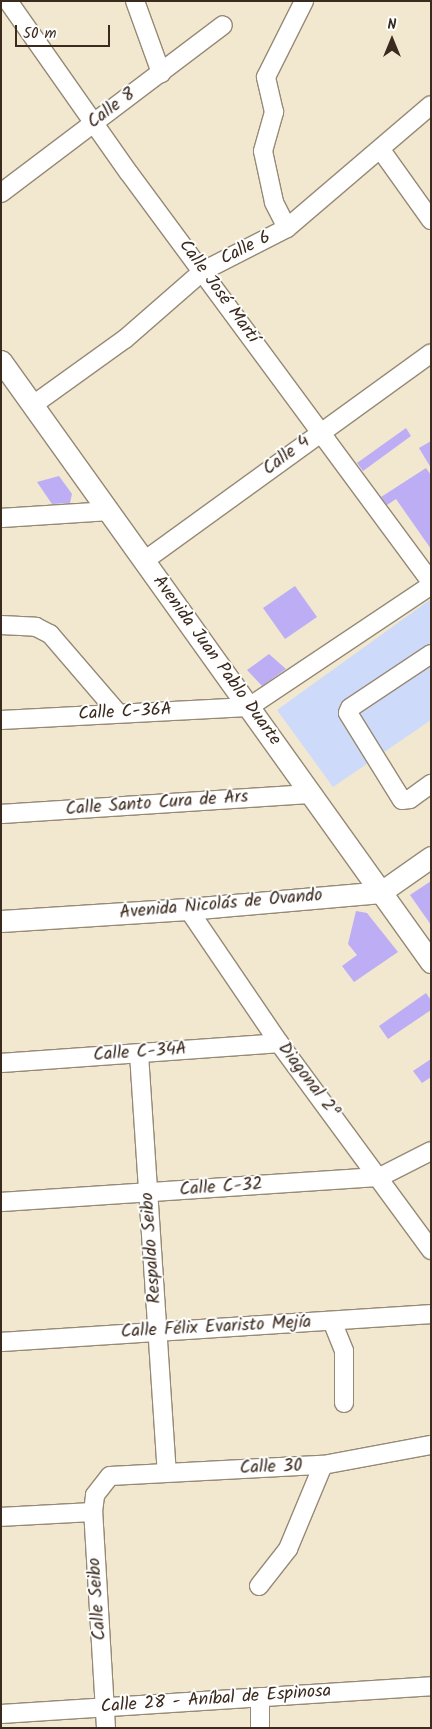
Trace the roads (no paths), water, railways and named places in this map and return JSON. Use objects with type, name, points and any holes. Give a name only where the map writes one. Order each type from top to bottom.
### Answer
[{"type":"main road","name":"Avenida Juan Pablo Duarte","points":[[1,361],[431,962]]},
{"type":"main road","name":"Avenida Nicolás de Ovando","points":[[1,921],[188,910],[381,892],[431,857]]},
{"type":"street","name":"Calle José Martí","points":[[8,1],[96,122],[129,173],[203,271],[431,584]]},
{"type":"street","points":[[135,1],[161,73]]},
{"type":"street","points":[[287,228],[274,202],[263,151],[274,112],[266,77],[304,1]]},
{"type":"street","name":"Calle 8","points":[[1,193],[223,26]]},
{"type":"street","name":"Calle 6","points":[[33,406],[125,339],[203,271],[287,228],[381,150],[431,105]]},
{"type":"street","points":[[381,150],[431,220]]},
{"type":"street","name":"Calle 4","points":[[144,561],[320,431],[431,353]]},
{"type":"street","points":[[1,518],[109,511]]},
{"type":"street","points":[[249,706],[431,584]]},
{"type":"street","points":[[1,625],[36,627],[50,634],[118,713]]},
{"type":"street","points":[[431,654],[350,708],[348,713],[402,800],[410,799],[431,784]]},
{"type":"street","name":"Calle C-36A","points":[[1,720],[249,706]]},
{"type":"street","name":"Calle Santo Cura de Ars","points":[[1,814],[312,794]]},
{"type":"street","name":"Diagonal 2ª","points":[[188,910],[279,1042],[380,1177],[431,1250]]},
{"type":"street","name":"Calle C-34A","points":[[1,1063],[279,1042]]},
{"type":"street","name":"Respaldo Seibo","points":[[139,1054],[167,1472]]},
{"type":"street","points":[[380,1177],[431,1151]]},
{"type":"street","name":"Calle C-32","points":[[1,1202],[380,1177]]},
{"type":"street","name":"Calle Félix Evaristo Mejía","points":[[1,1342],[332,1322],[431,1314]]},
{"type":"street","points":[[332,1322],[344,1351],[344,1403]]},
{"type":"street","name":"Calle 30","points":[[110,1476],[323,1465],[431,1445]]},
{"type":"street","points":[[260,1586],[288,1549],[323,1465]]},
{"type":"street","name":"Calle Seibo","points":[[106,1728],[93,1512],[95,1495],[110,1476]]},
{"type":"street","points":[[1,1517],[93,1512]]},
{"type":"street","name":"Calle 28 - Aníbal de Espinosa","points":[[1,1714],[431,1686]]},
{"type":"street","points":[[260,1697],[260,1728]]}]
